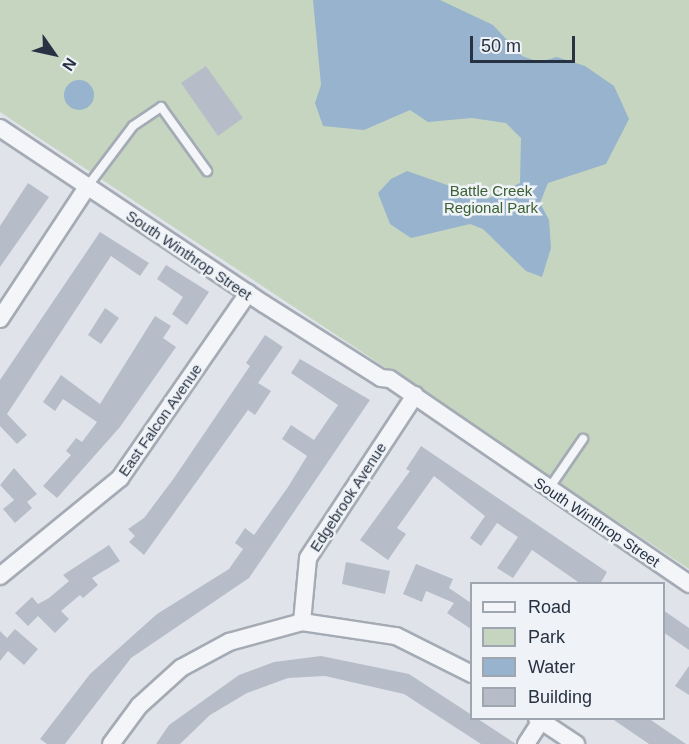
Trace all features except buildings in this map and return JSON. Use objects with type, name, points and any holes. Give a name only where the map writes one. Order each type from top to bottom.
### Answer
[{"type":"street","name":"South Winthrop Street","points":[[0,128],[689,584]]},
{"type":"street","points":[[0,319],[87,187]]},
{"type":"street","name":"East Falcon Avenue","points":[[0,576],[120,478],[248,294]]},
{"type":"street","name":"Edgebrook Avenue","points":[[302,622],[301,589],[308,558],[412,400]]},
{"type":"street","points":[[111,744],[139,706],[188,664],[229,642],[302,622],[396,636],[470,673]]},
{"type":"street","points":[[526,744],[539,720],[576,744]]},
{"type":"lane","points":[[87,187],[133,126],[161,107],[207,171]]},
{"type":"lane","points":[[548,490],[583,439]]},
{"type":"green space","name":"Battle Creek Regional Park","points":[[0,0],[689,0],[689,569],[0,112]]},
{"type":"water","points":[[313,0],[440,0],[493,25],[522,56],[539,62],[557,57],[585,66],[614,86],[629,119],[606,164],[548,183],[540,203],[549,220],[551,248],[542,277],[526,271],[483,229],[470,224],[411,238],[390,224],[378,193],[391,179],[407,171],[487,199],[520,183],[521,138],[506,123],[472,118],[428,122],[410,110],[364,130],[323,126],[315,103],[321,85]]},
{"type":"water","points":[[79,80],[90,84],[94,95],[90,106],[79,110],[68,106],[64,95],[68,84]]}]
